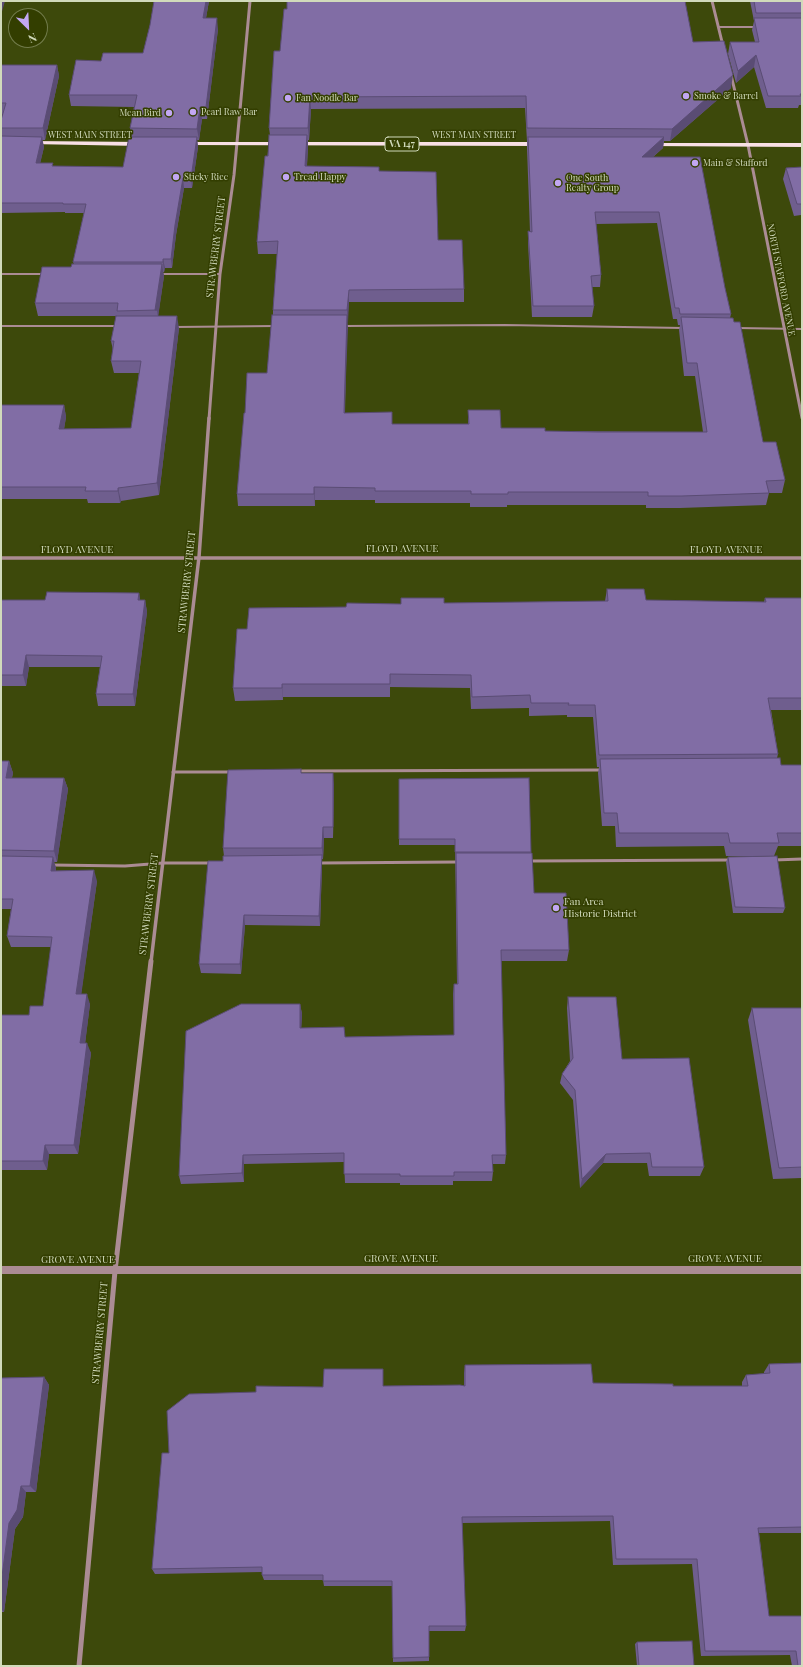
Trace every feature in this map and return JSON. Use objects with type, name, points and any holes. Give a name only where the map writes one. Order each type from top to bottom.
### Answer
[{"type":"main road","name":"WEST MAIN STREET","points":[[24,144],[149,144]]},
{"type":"main road","name":"WEST MAIN STREET","points":[[180,144],[545,144]]},
{"type":"main road","points":[[639,145],[802,145]]},
{"type":"street","name":"STRAWBERRY STREET","points":[[79,1666],[115,1271],[199,557],[220,274],[234,175],[250,1]]},
{"type":"street","points":[[712,1],[724,50]]},
{"type":"street","name":"NORTH STAFFORD AVENUE","points":[[730,72],[748,145],[783,329],[802,418]]},
{"type":"street","name":"FLOYD AVENUE","points":[[1,558],[802,558]]},
{"type":"street","name":"GROVE AVENUE","points":[[1,1270],[802,1270]]},
{"type":"lane","points":[[719,27],[757,27]]},
{"type":"lane","points":[[1,274],[49,274]]},
{"type":"lane","points":[[160,274],[220,274]]},
{"type":"lane","points":[[341,326],[505,325],[685,328]]},
{"type":"lane","points":[[1,326],[124,326]]},
{"type":"lane","points":[[170,326],[279,326]]},
{"type":"lane","points":[[732,328],[802,329]]},
{"type":"lane","points":[[298,771],[602,770]]},
{"type":"lane","points":[[173,772],[234,772]]},
{"type":"lane","points":[[522,861],[738,860]]},
{"type":"lane","points":[[770,860],[802,860]]},
{"type":"lane","points":[[314,863],[466,862]]},
{"type":"lane","points":[[48,865],[125,866],[163,863],[219,863]]},
{"type":"building","points":[[154,1],[206,1],[203,18],[217,18],[206,107],[200,107],[197,129],[130,128],[137,95],[69,95],[76,60],[101,61],[103,53],[143,53]]},
{"type":"building","points":[[287,1],[685,1],[693,42],[724,41],[733,75],[672,129],[527,128],[526,96],[310,97],[308,128],[269,128],[274,51],[280,51],[284,9],[287,9]]},
{"type":"building","points":[[754,1],[802,1],[802,13],[756,13]]},
{"type":"building","points":[[754,18],[802,18],[801,96],[768,96],[756,55],[738,71],[730,42],[759,42]]},
{"type":"building","points":[[1,65],[57,65],[43,128],[1,128],[1,120],[6,103],[1,103]]},
{"type":"building","points":[[269,135],[307,135],[305,166],[379,167],[379,171],[436,172],[438,240],[462,240],[464,289],[349,290],[347,310],[273,310],[278,241],[257,242],[265,156],[268,156]]},
{"type":"building","points":[[1,136],[42,137],[36,163],[53,163],[52,166],[123,167],[129,137],[197,137],[191,178],[183,178],[171,259],[163,259],[163,262],[73,262],[86,204],[1,203]]},
{"type":"building","points":[[528,137],[664,137],[642,157],[700,157],[731,314],[680,314],[679,308],[675,308],[659,212],[595,212],[601,275],[591,276],[594,306],[533,306],[528,231],[532,232]]},
{"type":"building","points":[[802,167],[802,204],[797,204],[786,168]]},
{"type":"building","points":[[72,264],[162,264],[155,310],[157,310],[117,311],[118,303],[35,303],[42,267],[71,267]]},
{"type":"building","points":[[272,315],[347,315],[344,413],[392,412],[392,424],[469,424],[468,410],[500,410],[501,428],[545,428],[545,431],[598,432],[707,432],[697,363],[687,363],[681,317],[733,318],[734,322],[740,322],[763,442],[776,442],[785,480],[766,481],[769,493],[682,496],[648,496],[648,492],[508,492],[508,494],[471,494],[471,491],[375,491],[375,488],[314,487],[314,494],[237,494],[245,413],[247,373],[267,373]]},
{"type":"building","points":[[116,316],[177,316],[157,483],[118,488],[118,491],[85,491],[86,487],[1,487],[1,405],[64,405],[59,429],[131,428],[141,361],[111,361],[114,341],[111,341]]},
{"type":"building","points":[[607,589],[644,589],[646,600],[766,602],[765,598],[802,598],[802,698],[768,698],[778,754],[599,755],[595,705],[531,703],[530,695],[472,697],[471,675],[390,674],[390,684],[282,684],[282,688],[233,688],[237,629],[247,629],[249,608],[346,607],[347,603],[401,604],[401,598],[444,598],[444,603],[608,601]]},
{"type":"building","points":[[47,592],[139,593],[138,600],[145,600],[133,694],[96,694],[102,656],[26,655],[23,675],[1,675],[1,600],[45,600]]},
{"type":"building","points":[[780,758],[781,765],[802,765],[802,833],[777,833],[779,843],[730,843],[728,833],[619,833],[617,813],[604,813],[600,759]]},
{"type":"building","points":[[1,761],[9,761],[6,778],[64,778],[54,851],[1,850]]},
{"type":"building","points":[[301,769],[301,773],[333,773],[333,827],[323,827],[322,848],[223,848],[228,770]]},
{"type":"building","points":[[529,778],[531,852],[455,852],[455,839],[399,839],[399,779]]},
{"type":"building","points":[[456,853],[532,853],[534,893],[566,893],[569,950],[501,950],[506,1155],[492,1155],[493,1172],[454,1172],[454,1176],[344,1174],[344,1153],[243,1155],[242,1173],[179,1176],[186,1031],[241,1004],[300,1004],[300,1028],[344,1027],[345,1037],[454,1035],[454,984],[458,984]]},
{"type":"building","points":[[322,855],[319,916],[244,915],[240,964],[199,964],[208,861],[223,861],[223,856]]},
{"type":"building","points":[[1,856],[53,857],[51,871],[94,870],[76,994],[87,994],[80,1043],[87,1043],[74,1145],[45,1145],[43,1161],[1,1161],[1,1015],[29,1015],[30,1006],[43,1006],[52,937],[7,936],[13,899],[1,899]]},
{"type":"building","points":[[777,856],[785,908],[735,907],[728,857]]},
{"type":"building","points":[[568,997],[616,997],[622,1059],[689,1058],[704,1167],[652,1167],[650,1153],[606,1154],[582,1179],[575,1090],[562,1074],[573,1058]]},
{"type":"building","points":[[752,1008],[802,1008],[802,1167],[779,1168]]},
{"type":"building","points":[[802,1363],[802,1527],[758,1528],[769,1616],[802,1616],[802,1666],[798,1666],[796,1651],[705,1651],[697,1559],[616,1559],[613,1516],[462,1517],[466,1626],[429,1626],[429,1657],[393,1658],[392,1581],[323,1581],[323,1575],[262,1575],[262,1567],[152,1569],[162,1453],[169,1453],[167,1411],[189,1394],[256,1392],[256,1386],[323,1387],[324,1369],[383,1369],[383,1386],[465,1386],[465,1365],[591,1364],[593,1383],[673,1384],[673,1386],[748,1386],[746,1375],[770,1373],[769,1364]]},
{"type":"building","points":[[44,1377],[30,1486],[21,1486],[17,1510],[9,1523],[1,1584],[1,1378]]},
{"type":"building","points":[[692,1641],[694,1666],[639,1666],[637,1642]]},
{"type":"place","name":"Smoke & Barrel","points":[[686,96]]},
{"type":"place","name":"Fan Noodle Bar","points":[[288,98]]},
{"type":"place","name":"Pearl Raw Bar","points":[[193,112]]},
{"type":"place","name":"Mean Bird","points":[[169,113]]},
{"type":"place","name":"Main & Stafford","points":[[695,163]]},
{"type":"place","name":"Sticky Rice","points":[[176,177]]},
{"type":"place","name":"Tread Happy","points":[[286,177]]},
{"type":"place","name":"One South Realty Group","points":[[558,183]]},
{"type":"place","name":"Fan Area Historic District","points":[[556,908]]}]
